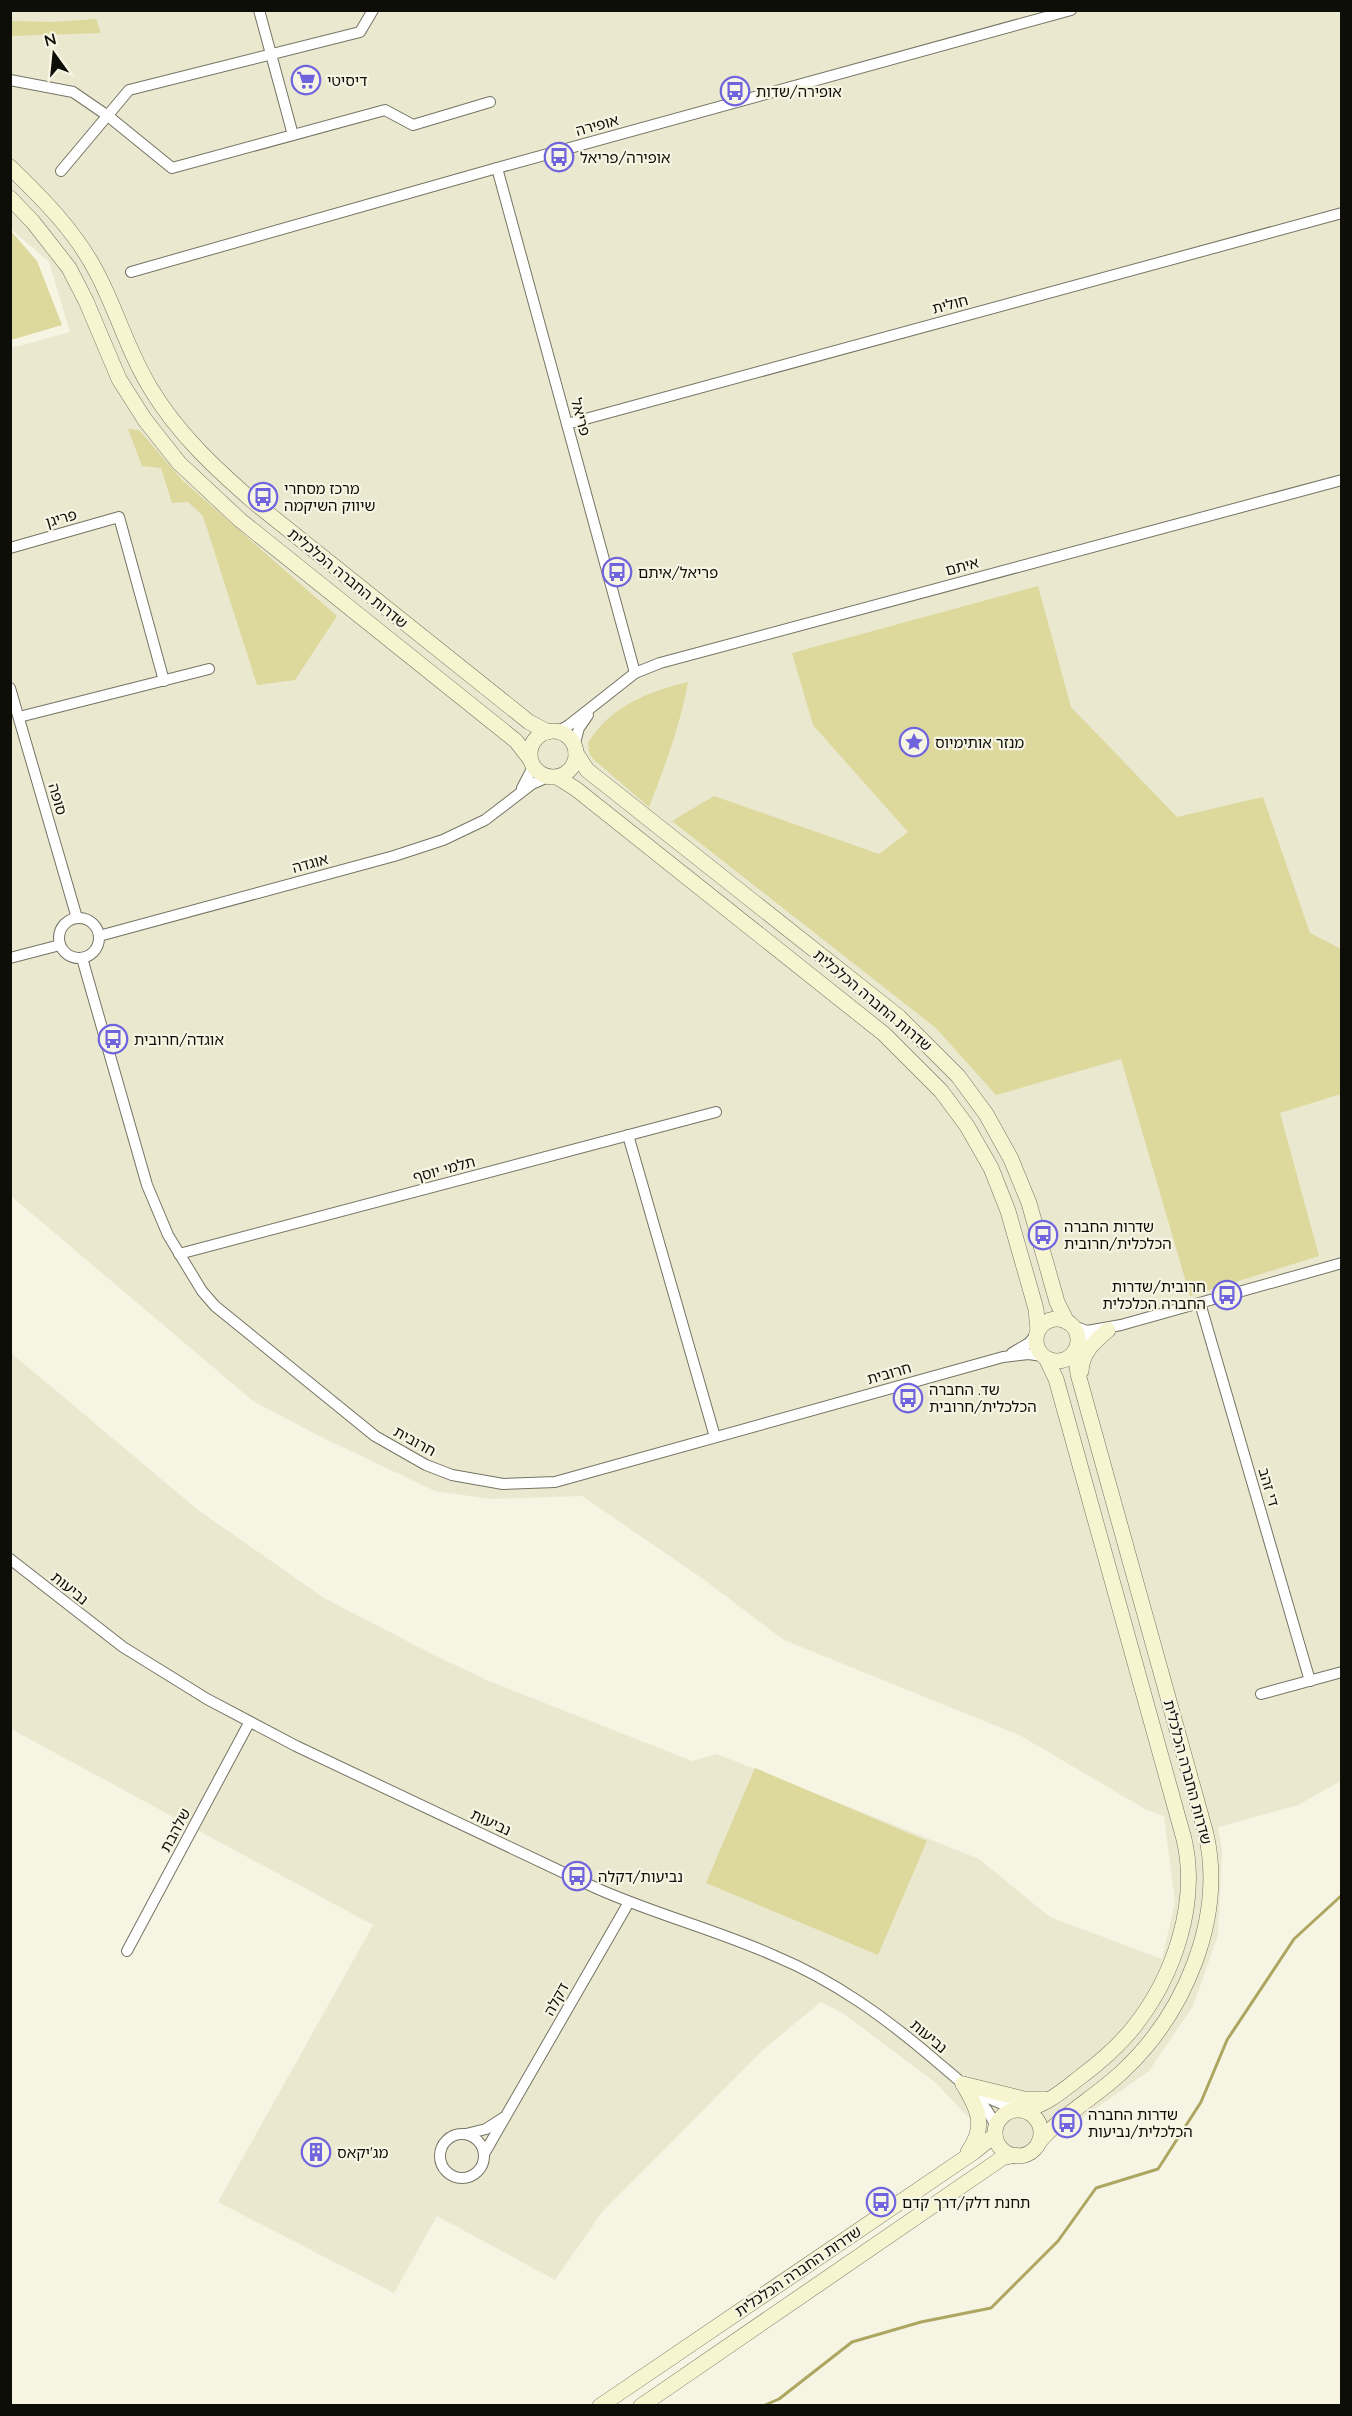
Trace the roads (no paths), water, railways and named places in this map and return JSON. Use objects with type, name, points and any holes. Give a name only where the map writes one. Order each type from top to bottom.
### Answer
[{"type":"main road","name":"שדרות החברה הכלכלית","points":[[10,167],[50,207],[88,256],[139,369],[179,430],[255,503],[519,715],[552,732]]},
{"type":"main road","name":"שדרות החברה הכלכלית","points":[[10,198],[33,222],[69,268],[86,301],[123,387],[162,444],[179,463],[240,520],[516,741],[531,763]]},
{"type":"main road","points":[[552,732],[570,739],[575,749],[573,766],[569,771],[553,777],[531,763],[529,752],[536,739],[552,732]]},
{"type":"main road","name":"שדרות החברה הכלכלית","points":[[575,749],[587,770],[898,1017],[958,1076],[986,1114],[1011,1159],[1029,1203],[1057,1302],[1069,1324]]},
{"type":"main road","name":"שדרות החברה הכלכלית","points":[[553,777],[576,789],[884,1034],[941,1090],[967,1126],[999,1188],[1036,1309],[1038,1332]]},
{"type":"main road","points":[[1054,1320],[1069,1324],[1077,1335],[1076,1349],[1071,1356],[1058,1361],[1044,1357],[1036,1346],[1038,1332],[1048,1321],[1054,1320]]},
{"type":"main road","points":[[1082,1389],[1084,1355],[1098,1338],[1114,1327]]},
{"type":"main road","name":"שדרות החברה הכלכלית","points":[[1039,2142],[1056,2124],[1136,2059],[1162,2027],[1180,1996],[1198,1952],[1210,1908],[1212,1886],[1211,1860],[1206,1834],[1082,1389],[1075,1362],[1076,1349]]},
{"type":"main road","name":"שדרות החברה הכלכלית","points":[[1020,2110],[1040,2106],[1060,2093],[1119,2044],[1151,2002],[1177,1945],[1188,1904],[1190,1870],[1184,1839],[1056,1379],[1044,1357]]},
{"type":"main road","points":[[965,2087],[1024,2099],[1047,2098],[1060,2093]]},
{"type":"main road","points":[[961,2161],[973,2145],[980,2127],[976,2109],[965,2087]]},
{"type":"main road","points":[[1020,2110],[1037,2119],[1040,2127],[1039,2142],[1029,2153],[1015,2156],[1002,2149],[995,2131],[1003,2115],[1020,2110]]},
{"type":"main road","name":"שדרות החברה הכלכלית","points":[[600,2406],[961,2161],[995,2131]]},
{"type":"main road","name":"שדרות החברה הכלכלית","points":[[641,2406],[992,2164],[1002,2158],[1015,2156]]},
{"type":"street","points":[[259,10],[293,135]]},
{"type":"street","points":[[61,171],[129,90],[360,32],[373,10]]},
{"type":"street","name":"אופירה","points":[[131,272],[497,168],[1071,10]]},
{"type":"street","points":[[10,80],[73,92],[108,116],[172,168],[385,110],[413,125],[490,102]]},
{"type":"street","name":"פריאל","points":[[497,168],[635,673]]},
{"type":"street","name":"חולית","points":[[567,424],[1341,213]]},
{"type":"street","name":"איתם","points":[[552,732],[569,725],[635,673],[660,663],[1341,480]]},
{"type":"street","name":"פריגן","points":[[10,548],[119,517],[164,681]]},
{"type":"street","points":[[19,717],[209,669]]},
{"type":"street","name":"סופה","points":[[10,688],[76,918]]},
{"type":"street","name":"איתם","points":[[575,749],[579,728],[600,700]]},
{"type":"street","name":"אוגדה","points":[[517,794],[531,763]]},
{"type":"street","name":"אוגדה","points":[[99,936],[394,856],[443,840],[485,820],[517,794],[539,780],[553,777]]},
{"type":"street","points":[[76,918],[94,925],[99,936],[97,948],[93,953],[82,958],[68,956],[60,945],[59,933],[66,923],[76,918]]},
{"type":"street","points":[[10,958],[60,945]]},
{"type":"street","name":"חרובית","points":[[82,958],[147,1185],[168,1235],[202,1291],[236,1325],[375,1436],[426,1465],[452,1475],[503,1484],[555,1482],[1003,1357],[1028,1354],[1044,1357]]},
{"type":"street","name":"תלמי יוסף","points":[[179,1254],[716,1112]]},
{"type":"street","points":[[628,1135],[715,1437]]},
{"type":"street","points":[[1069,1324],[1087,1331],[1114,1327],[1341,1263]]},
{"type":"street","name":"די זהב","points":[[1200,1303],[1310,1680]]},
{"type":"street","points":[[1076,1349],[1114,1327]]},
{"type":"street","name":"חרובית","points":[[1003,1357],[1029,1343],[1038,1332]]},
{"type":"street","name":"נביעות","points":[[10,1559],[71,1609],[123,1647],[178,1683],[249,1723],[628,1902],[776,1956],[832,1984],[889,2021],[965,2087],[992,2117],[995,2131]]},
{"type":"street","points":[[1261,1694],[1341,1672]]},
{"type":"street","name":"שלהבת","points":[[127,1951],[249,1723]]},
{"type":"street","name":"דקלה","points":[[484,2154],[628,1902]]},
{"type":"street","name":"נביעות","points":[[965,2087],[1020,2110]]},
{"type":"street","name":"דקלה","points":[[465,2134],[486,2129],[510,2112]]},
{"type":"street","points":[[465,2134],[478,2141],[484,2154],[481,2168],[469,2177],[454,2178],[443,2169],[440,2162],[441,2147],[451,2136],[465,2134]]},
{"type":"waterway","points":[[763,2406],[779,2399],[852,2342],[921,2322],[991,2308],[1058,2241],[1096,2188],[1158,2169],[1201,2102],[1227,2040],[1294,1939],[1342,1895]]},
{"type":"place","name":"דיסיטי","points":[[306,80]]},
{"type":"place","name":"אופירה/שדות","points":[[735,91]]},
{"type":"place","name":"אופירה/פריאל","points":[[559,157]]},
{"type":"place","name":"מרכז מסחרי שיווק השיקמה","points":[[263,497]]},
{"type":"place","name":"פריאל/איתם","points":[[617,572]]},
{"type":"place","name":"מנזר אותימיוס","points":[[914,742]]},
{"type":"place","name":"אוגדה/חרובית","points":[[113,1039]]},
{"type":"place","name":"שדרות החברה הכלכלית/חרובית","points":[[1043,1235]]},
{"type":"place","name":"חרובית/שדרות החברה הכלכלית","points":[[1227,1295]]},
{"type":"place","name":"שד. החברה הכלכלית/חרובית","points":[[908,1398]]},
{"type":"place","name":"נביעות/דקלה","points":[[577,1876]]},
{"type":"place","name":"שדרות החברה הכלכלית/נביעות","points":[[1067,2123]]},
{"type":"place","name":"מג'יקאס","points":[[316,2152]]},
{"type":"place","name":"תחנת דלק/דרך קדם","points":[[881,2202]]}]
